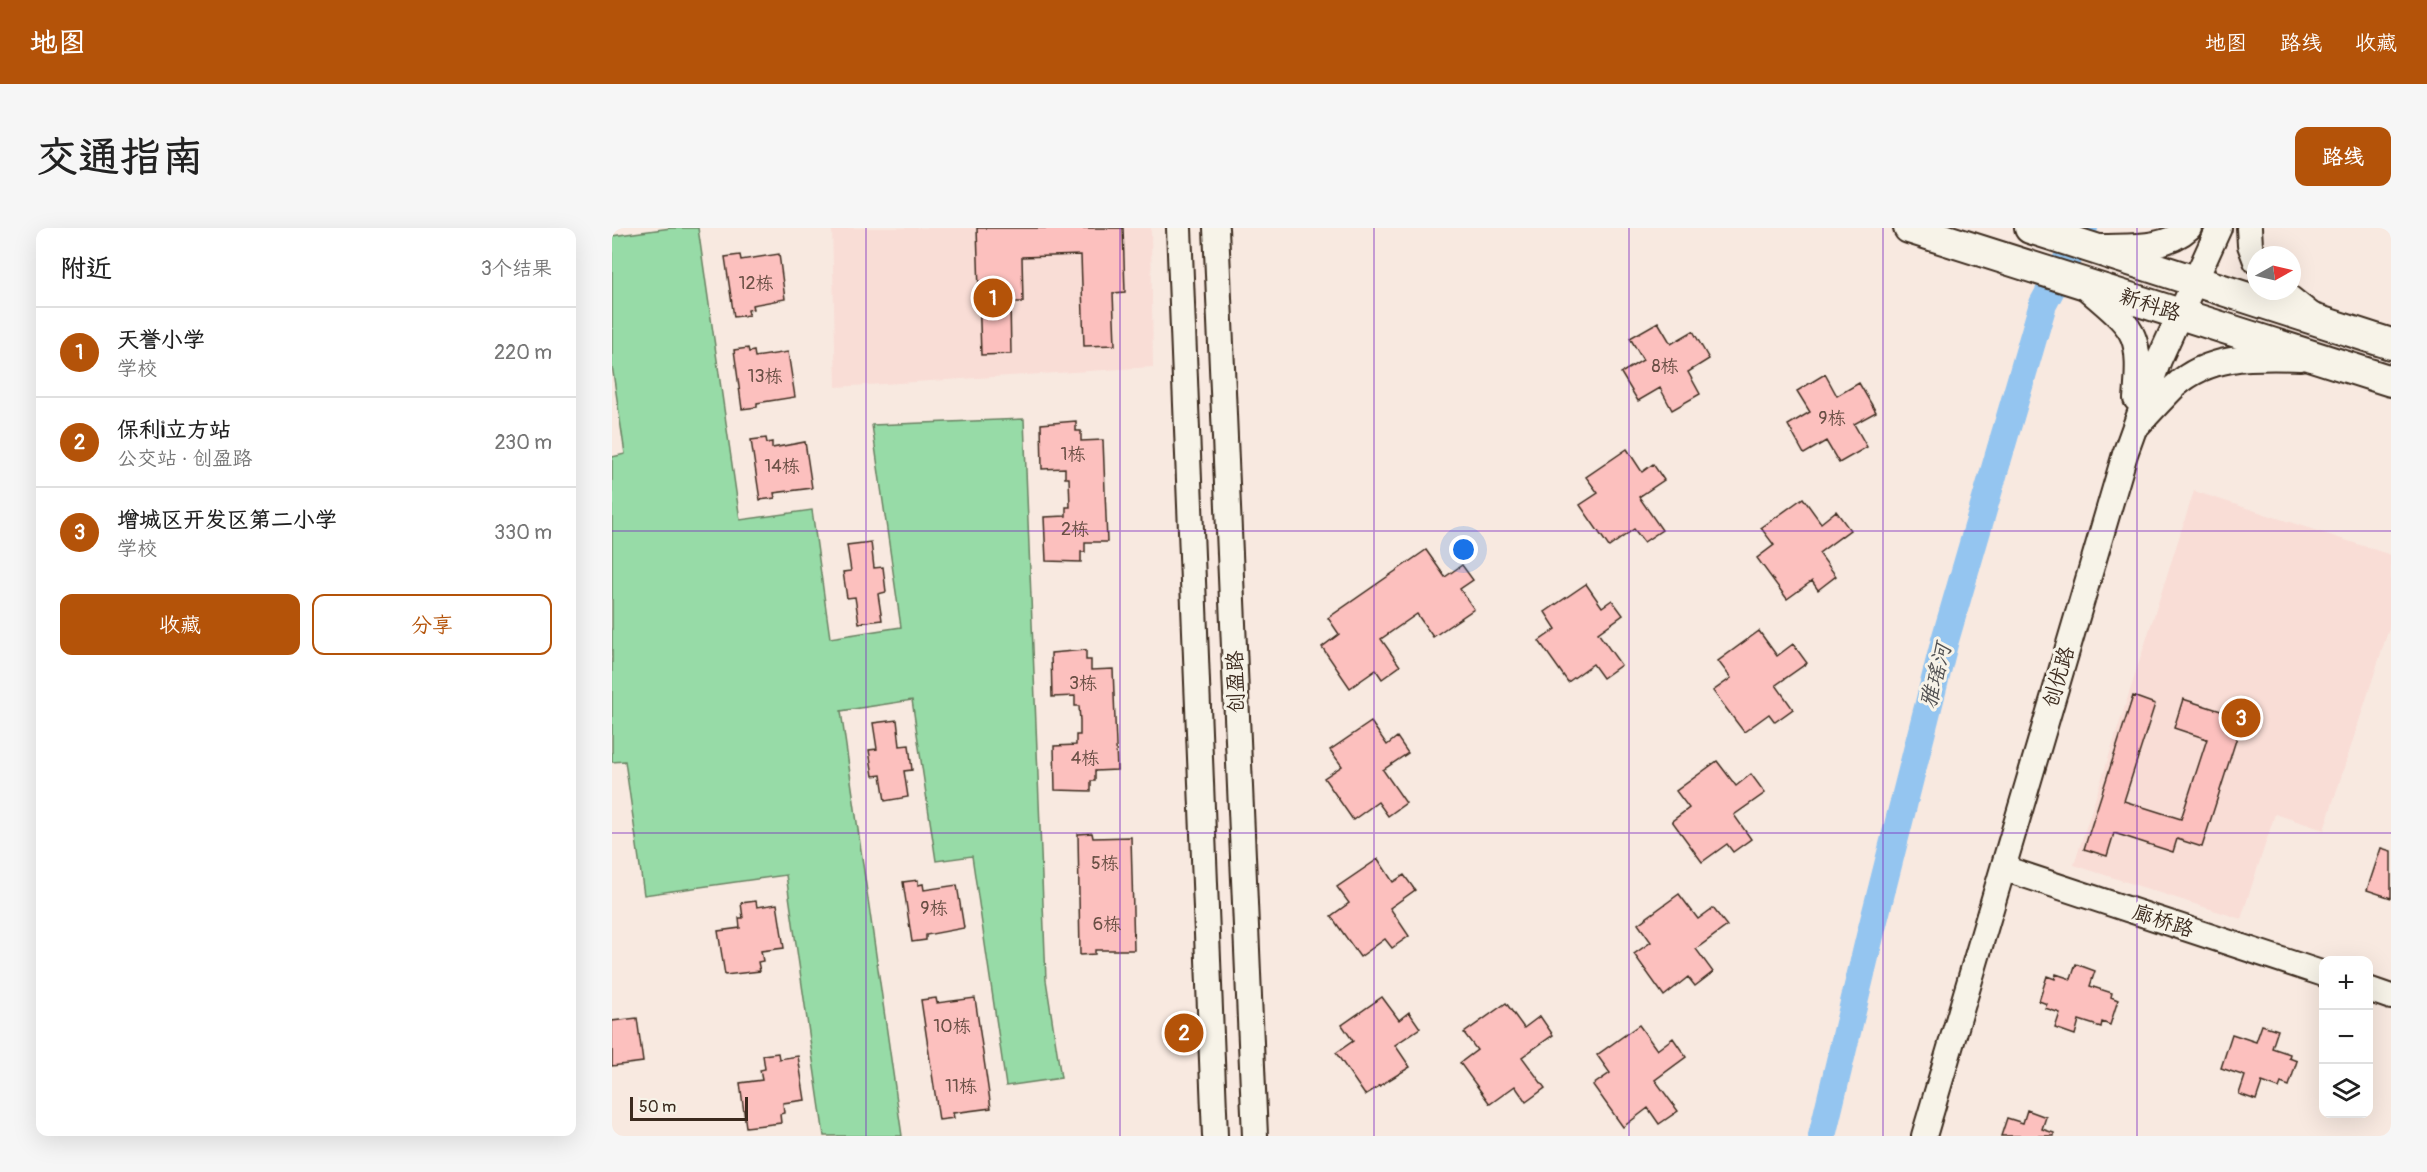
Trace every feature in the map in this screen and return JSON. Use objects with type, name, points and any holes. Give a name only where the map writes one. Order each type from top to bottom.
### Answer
[{"type":"main road","name":"新科路","points":[[1909,228],[2391,381]]},
{"type":"main road","name":"新科路","points":[[2035,230],[2391,344]]},
{"type":"street","name":"创盈路","points":[[1179,228],[1215,1136]]},
{"type":"street","name":"创盈路","points":[[1216,228],[1255,1136]]},
{"type":"street","points":[[2092,248],[2163,243],[2189,228]]},
{"type":"street","name":"创优路","points":[[1924,1136],[2133,430],[2178,314],[2219,228]]},
{"type":"street","points":[[2249,228],[2250,246]]},
{"type":"street","points":[[2082,283],[2120,316],[2127,324],[2136,343],[2139,363],[2133,430]]},
{"type":"street","points":[[2292,300],[2319,321]]},
{"type":"street","points":[[2133,430],[2176,385],[2209,365],[2248,357],[2317,358]]},
{"type":"street","name":"廊桥路","points":[[2003,868],[2319,972]]},
{"type":"street","points":[[2373,991],[2391,997]]},
{"type":"shaded area","points":[[832,228],[1151,228],[1153,367],[836,387]]},
{"type":"shaded area","points":[[2194,491],[2391,555],[2391,622],[2324,830],[2275,814],[2241,919],[2074,865]]},
{"type":"green space","points":[[671,228],[698,228],[740,520],[812,510],[830,638],[901,627],[872,425],[1024,419],[1046,980],[1061,1078],[1006,1086],[972,856],[936,861],[912,700],[841,711],[902,1136],[824,1136],[786,875],[644,895],[625,761],[612,762],[612,457],[625,454],[612,365],[612,236]]},
{"type":"building","points":[[977,228],[1123,228],[1125,292],[1113,293],[1115,345],[1084,346],[1081,255],[1022,257],[1023,302],[1010,302],[1011,354],[981,355]]},
{"type":"building","points":[[779,254],[785,299],[752,305],[753,309],[748,310],[749,315],[734,317],[725,257],[740,255],[741,260]]},
{"type":"building","points":[[1658,322],[1671,344],[1693,331],[1709,359],[1688,372],[1700,394],[1672,410],[1660,388],[1638,401],[1621,373],[1643,360],[1630,338]]},
{"type":"building","points":[[748,348],[749,352],[754,351],[755,357],[788,352],[795,397],[757,403],[757,407],[742,409],[734,350]]},
{"type":"building","points":[[1825,374],[1837,396],[1859,383],[1876,412],[1854,424],[1867,447],[1839,463],[1826,441],[1804,454],[1788,425],[1810,412],[1797,391]]},
{"type":"building","points":[[1076,421],[1076,431],[1081,431],[1081,441],[1103,440],[1107,542],[1085,542],[1085,552],[1081,552],[1081,562],[1046,561],[1044,517],[1066,516],[1066,507],[1070,507],[1069,478],[1065,478],[1065,468],[1042,469],[1041,424]]},
{"type":"building","points":[[766,438],[767,443],[772,442],[772,448],[805,442],[812,488],[774,493],[775,498],[760,500],[751,440]]},
{"type":"building","points":[[1627,449],[1642,472],[1653,464],[1664,480],[1639,497],[1662,530],[1644,542],[1634,529],[1609,547],[1580,505],[1598,493],[1586,477]]},
{"type":"building","points":[[1803,498],[1821,523],[1836,511],[1850,530],[1819,553],[1836,576],[1818,590],[1812,581],[1787,599],[1757,558],[1774,545],[1761,528]]},
{"type":"building","points":[[871,542],[874,568],[883,567],[886,592],[878,594],[882,620],[859,623],[855,597],[847,598],[843,572],[851,571],[847,545]]},
{"type":"building","points":[[1426,550],[1445,577],[1462,565],[1473,580],[1460,589],[1474,609],[1433,637],[1417,614],[1381,639],[1400,666],[1382,679],[1376,670],[1350,688],[1322,647],[1339,634],[1328,618]]},
{"type":"building","points":[[1586,584],[1602,607],[1612,600],[1623,615],[1598,633],[1621,665],[1603,678],[1593,664],[1568,682],[1539,641],[1556,629],[1545,612]]},
{"type":"building","points":[[1759,631],[1777,656],[1793,644],[1807,663],[1776,685],[1793,709],[1775,722],[1769,714],[1744,732],[1713,691],[1731,678],[1718,661]]},
{"type":"building","points":[[1086,650],[1086,660],[1091,660],[1091,670],[1113,669],[1117,770],[1095,771],[1095,781],[1091,781],[1091,791],[1055,790],[1054,746],[1076,745],[1076,735],[1080,735],[1080,721],[1079,706],[1075,706],[1075,696],[1052,697],[1051,653]]},
{"type":"building","points":[[2133,696],[2155,704],[2124,801],[2181,819],[2207,739],[2174,728],[2183,699],[2243,718],[2202,847],[2177,839],[2173,852],[2114,833],[2107,856],[2084,849]]},
{"type":"building","points":[[897,720],[900,746],[909,745],[912,770],[904,771],[908,797],[885,801],[881,775],[873,776],[869,750],[877,749],[873,723]]},
{"type":"building","points":[[1371,722],[1387,745],[1397,737],[1408,753],[1383,770],[1406,803],[1388,816],[1378,802],[1353,820],[1324,778],[1342,766],[1330,750]]},
{"type":"building","points":[[1717,761],[1736,786],[1751,774],[1765,793],[1734,815],[1751,839],[1733,852],[1727,844],[1702,862],[1672,821],[1689,808],[1676,791]]},
{"type":"building","points":[[1092,833],[1093,838],[1131,837],[1134,950],[1095,950],[1095,954],[1080,955],[1078,834]]},
{"type":"building","points":[[2381,848],[2391,851],[2391,898],[2367,890]]},
{"type":"building","points":[[1378,859],[1393,882],[1404,875],[1415,890],[1390,908],[1409,936],[1392,948],[1385,939],[1360,957],[1331,916],[1349,903],[1337,887]]},
{"type":"building","points":[[918,880],[918,885],[923,884],[924,890],[957,885],[964,928],[926,935],[926,940],[912,942],[903,882]]},
{"type":"building","points":[[1679,894],[1698,919],[1713,908],[1727,926],[1696,949],[1713,972],[1695,986],[1688,977],[1664,996],[1634,954],[1651,942],[1638,924]]},
{"type":"building","points":[[756,901],[757,907],[777,904],[784,948],[761,951],[763,961],[758,962],[760,971],[725,975],[718,931],[740,928],[739,918],[743,918],[741,903]]},
{"type":"building","points":[[2076,964],[2095,971],[2090,986],[2112,993],[2111,997],[2118,1000],[2110,1025],[2102,1022],[2101,1027],[2079,1020],[2075,1035],[2055,1028],[2060,1013],[2045,1008],[2047,1004],[2039,1001],[2047,976],[2055,979],[2056,974],[2071,979]]},
{"type":"building","points":[[1382,997],[1399,1020],[1409,1012],[1420,1028],[1395,1045],[1410,1067],[1365,1095],[1336,1053],[1353,1041],[1342,1025]]},
{"type":"building","points":[[936,998],[937,1003],[975,998],[991,1108],[953,1113],[954,1118],[939,1120],[921,1000]]},
{"type":"building","points":[[1506,1003],[1524,1028],[1540,1016],[1553,1035],[1522,1057],[1545,1088],[1526,1102],[1515,1086],[1490,1104],[1460,1063],[1477,1050],[1464,1033]]},
{"type":"building","points":[[637,1018],[643,1062],[612,1066],[612,1021]]},
{"type":"building","points":[[1639,1025],[1657,1050],[1673,1038],[1686,1057],[1655,1080],[1678,1111],[1659,1124],[1648,1108],[1623,1127],[1593,1085],[1610,1073],[1597,1055]]},
{"type":"building","points":[[2262,1025],[2278,1030],[2272,1048],[2290,1054],[2289,1058],[2297,1061],[2289,1086],[2281,1083],[2279,1088],[2262,1082],[2256,1100],[2239,1094],[2245,1076],[2221,1068],[2232,1034],[2256,1042]]},
{"type":"building","points":[[778,1053],[779,1059],[798,1056],[805,1100],[783,1103],[784,1113],[780,1114],[781,1123],[746,1127],[740,1083],[762,1080],[760,1070],[765,1069],[763,1055]]},
{"type":"building","points":[[2027,1110],[2046,1117],[2042,1129],[2054,1133],[2054,1136],[2001,1136],[2007,1118],[2023,1123]]},
{"type":"waterway","name":"雅瑶河","points":[[1822,1136],[1945,640],[2043,304],[2084,228]]},
{"type":"place","name":"天誉小学","points":[[993,298]]},
{"type":"place","name":"增城区开发区第二小学","points":[[2241,718]]},
{"type":"place","name":"保利i立方站","points":[[1184,1033]]}]
